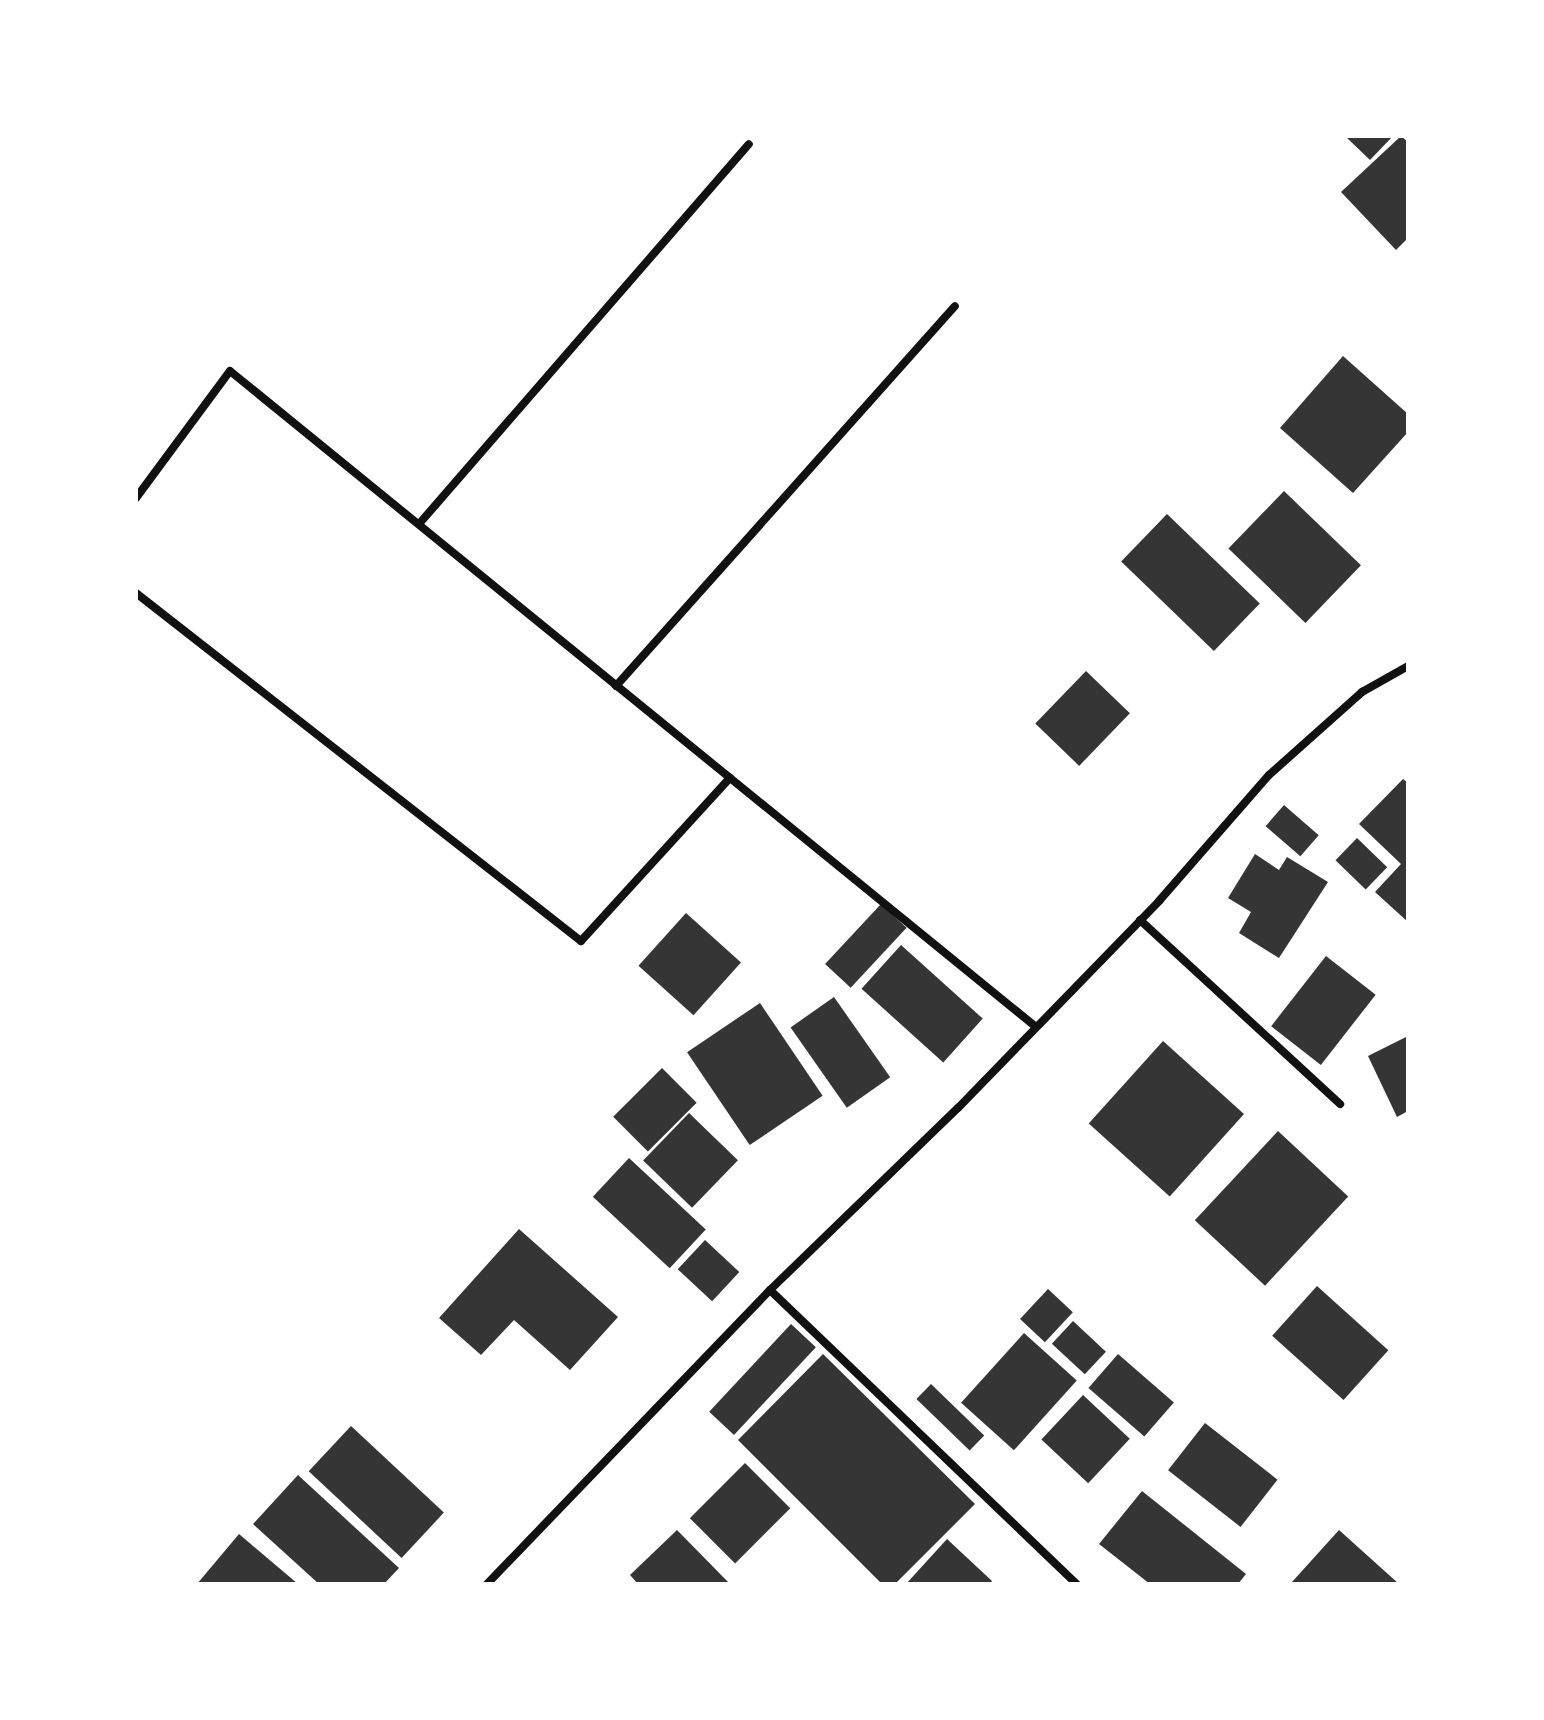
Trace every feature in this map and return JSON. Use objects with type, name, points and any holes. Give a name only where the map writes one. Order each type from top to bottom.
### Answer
[{"type":"street","points":[[419,524],[749,144]]},
{"type":"street","points":[[616,686],[955,306]]},
{"type":"street","points":[[136,498],[230,371],[1036,1027]]},
{"type":"street","points":[[136,593],[581,941],[730,778]]},
{"type":"street","points":[[487,1584],[770,1290],[1140,920],[1269,775],[1362,692],[1408,666]]},
{"type":"street","points":[[1140,920],[1340,1104]]},
{"type":"street","points":[[770,1290],[1077,1584]]},
{"type":"building","points":[[1345,136],[1393,136],[1370,160]]},
{"type":"building","points":[[1401,136],[1408,142],[1408,238],[1396,250],[1341,192]]},
{"type":"building","points":[[1343,356],[1408,414],[1408,432],[1353,493],[1280,428]]},
{"type":"building","points":[[1284,491],[1361,565],[1305,623],[1228,549]]},
{"type":"building","points":[[1167,514],[1260,604],[1214,651],[1121,561]]},
{"type":"building","points":[[1086,671],[1130,713],[1079,766],[1035,724]]},
{"type":"building","points":[[1403,779],[1408,783],[1408,922],[1375,892],[1401,864],[1359,824]]},
{"type":"building","points":[[1284,805],[1319,835],[1300,856],[1266,826]]},
{"type":"building","points":[[1357,838],[1387,867],[1366,889],[1335,860]]},
{"type":"building","points":[[1255,854],[1279,870],[1287,857],[1328,882],[1279,958],[1239,933],[1251,912],[1228,898]]},
{"type":"building","points":[[881,904],[907,928],[851,988],[825,964]]},
{"type":"building","points":[[686,913],[741,963],[693,1015],[638,966]]},
{"type":"building","points":[[901,945],[983,1019],[943,1062],[862,989]]},
{"type":"building","points":[[1326,956],[1376,995],[1321,1065],[1271,1026]]},
{"type":"building","points":[[834,997],[890,1077],[847,1108],[791,1027]]},
{"type":"building","points":[[760,1003],[823,1096],[750,1145],[687,1052]]},
{"type":"building","points":[[1408,1036],[1408,1111],[1397,1117],[1368,1056]]},
{"type":"building","points":[[1163,1041],[1244,1114],[1170,1196],[1089,1123]]},
{"type":"building","points":[[662,1068],[697,1103],[648,1151],[613,1117]]},
{"type":"building","points":[[689,1113],[738,1160],[692,1208],[643,1160]]},
{"type":"building","points":[[1278,1131],[1348,1196],[1265,1286],[1195,1220]]},
{"type":"building","points":[[629,1158],[706,1230],[670,1268],[593,1197]]},
{"type":"building","points":[[519,1229],[618,1317],[570,1370],[514,1320],[481,1355],[439,1318]]},
{"type":"building","points":[[705,1240],[739,1272],[712,1301],[678,1269]]},
{"type":"building","points":[[1317,1286],[1388,1350],[1344,1400],[1272,1336]]},
{"type":"building","points":[[1048,1289],[1073,1312],[1045,1342],[1020,1319]]},
{"type":"building","points":[[1073,1321],[1106,1352],[1085,1374],[1052,1344]]},
{"type":"building","points":[[791,1324],[816,1347],[734,1435],[709,1412]]},
{"type":"building","points":[[1024,1333],[1077,1381],[1014,1450],[961,1403]]},
{"type":"building","points":[[823,1354],[975,1504],[895,1584],[882,1584],[738,1440]]},
{"type":"building","points":[[1118,1354],[1174,1403],[1144,1437],[1088,1388]]},
{"type":"building","points":[[931,1384],[984,1435],[970,1451],[916,1399]]},
{"type":"building","points":[[1083,1395],[1130,1439],[1088,1483],[1041,1440]]},
{"type":"building","points":[[1205,1423],[1277,1480],[1241,1527],[1168,1470]]},
{"type":"building","points":[[351,1426],[444,1513],[402,1558],[309,1471]]},
{"type":"building","points":[[745,1463],[790,1508],[735,1563],[690,1518]]},
{"type":"building","points":[[298,1475],[399,1568],[384,1584],[319,1584],[253,1524]]},
{"type":"building","points":[[1142,1491],[1246,1574],[1238,1584],[1150,1584],[1099,1544]]},
{"type":"building","points":[[677,1530],[730,1584],[638,1584],[630,1575]]},
{"type":"building","points":[[1339,1530],[1399,1584],[1292,1582]]},
{"type":"building","points":[[239,1534],[298,1584],[197,1584]]},
{"type":"building","points":[[947,1539],[992,1581],[990,1584],[906,1584]]}]
